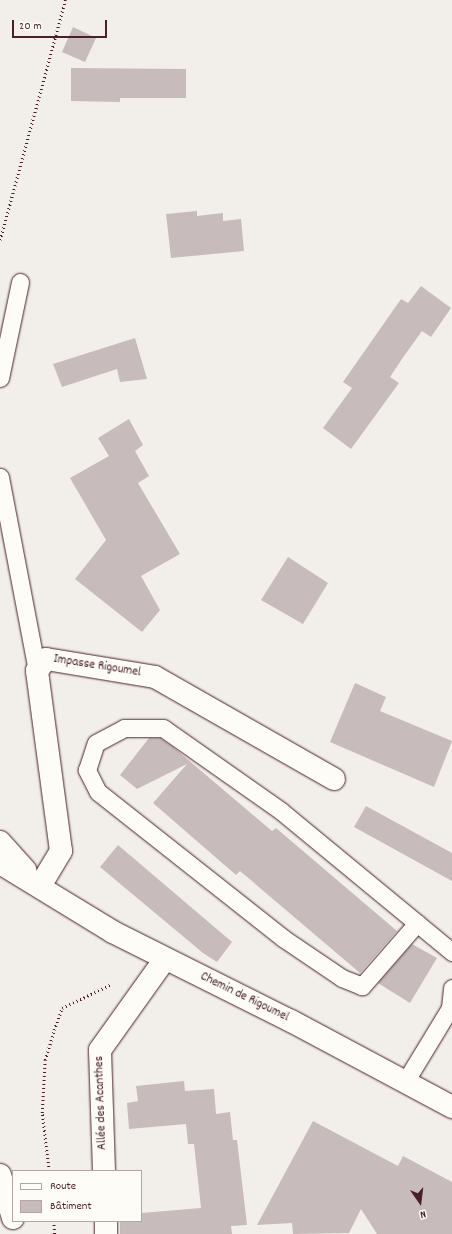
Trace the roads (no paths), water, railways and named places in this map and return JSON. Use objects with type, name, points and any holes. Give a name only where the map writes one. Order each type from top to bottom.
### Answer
[{"type":"street","name":"Impasse Rigoumel","points":[[40,886],[61,851],[38,671],[46,659],[64,660],[155,677],[334,779]]},
{"type":"street","name":"Chemin de Rigoumel","points":[[0,842],[40,886]]},
{"type":"street","name":"Chemin de Rigoumel","points":[[0,863],[40,886],[113,932],[291,1021],[452,1107]]},
{"type":"street","name":"Allée des Acanthes","points":[[104,1170],[100,1050],[165,959]]},
{"type":"street","points":[[0,1175],[12,1217]]},
{"type":"street","points":[[14,1222],[18,1234]]},
{"type":"street","points":[[106,1222],[106,1234]]},
{"type":"lane","points":[[0,378],[20,282]]},
{"type":"lane","points":[[0,477],[38,671]]},
{"type":"lane","points":[[417,923],[362,986],[342,978],[283,938],[98,792],[87,770],[96,744],[124,728],[163,728],[281,811],[417,923],[452,952]]},
{"type":"lane","points":[[405,1082],[451,1008],[452,988]]}]
